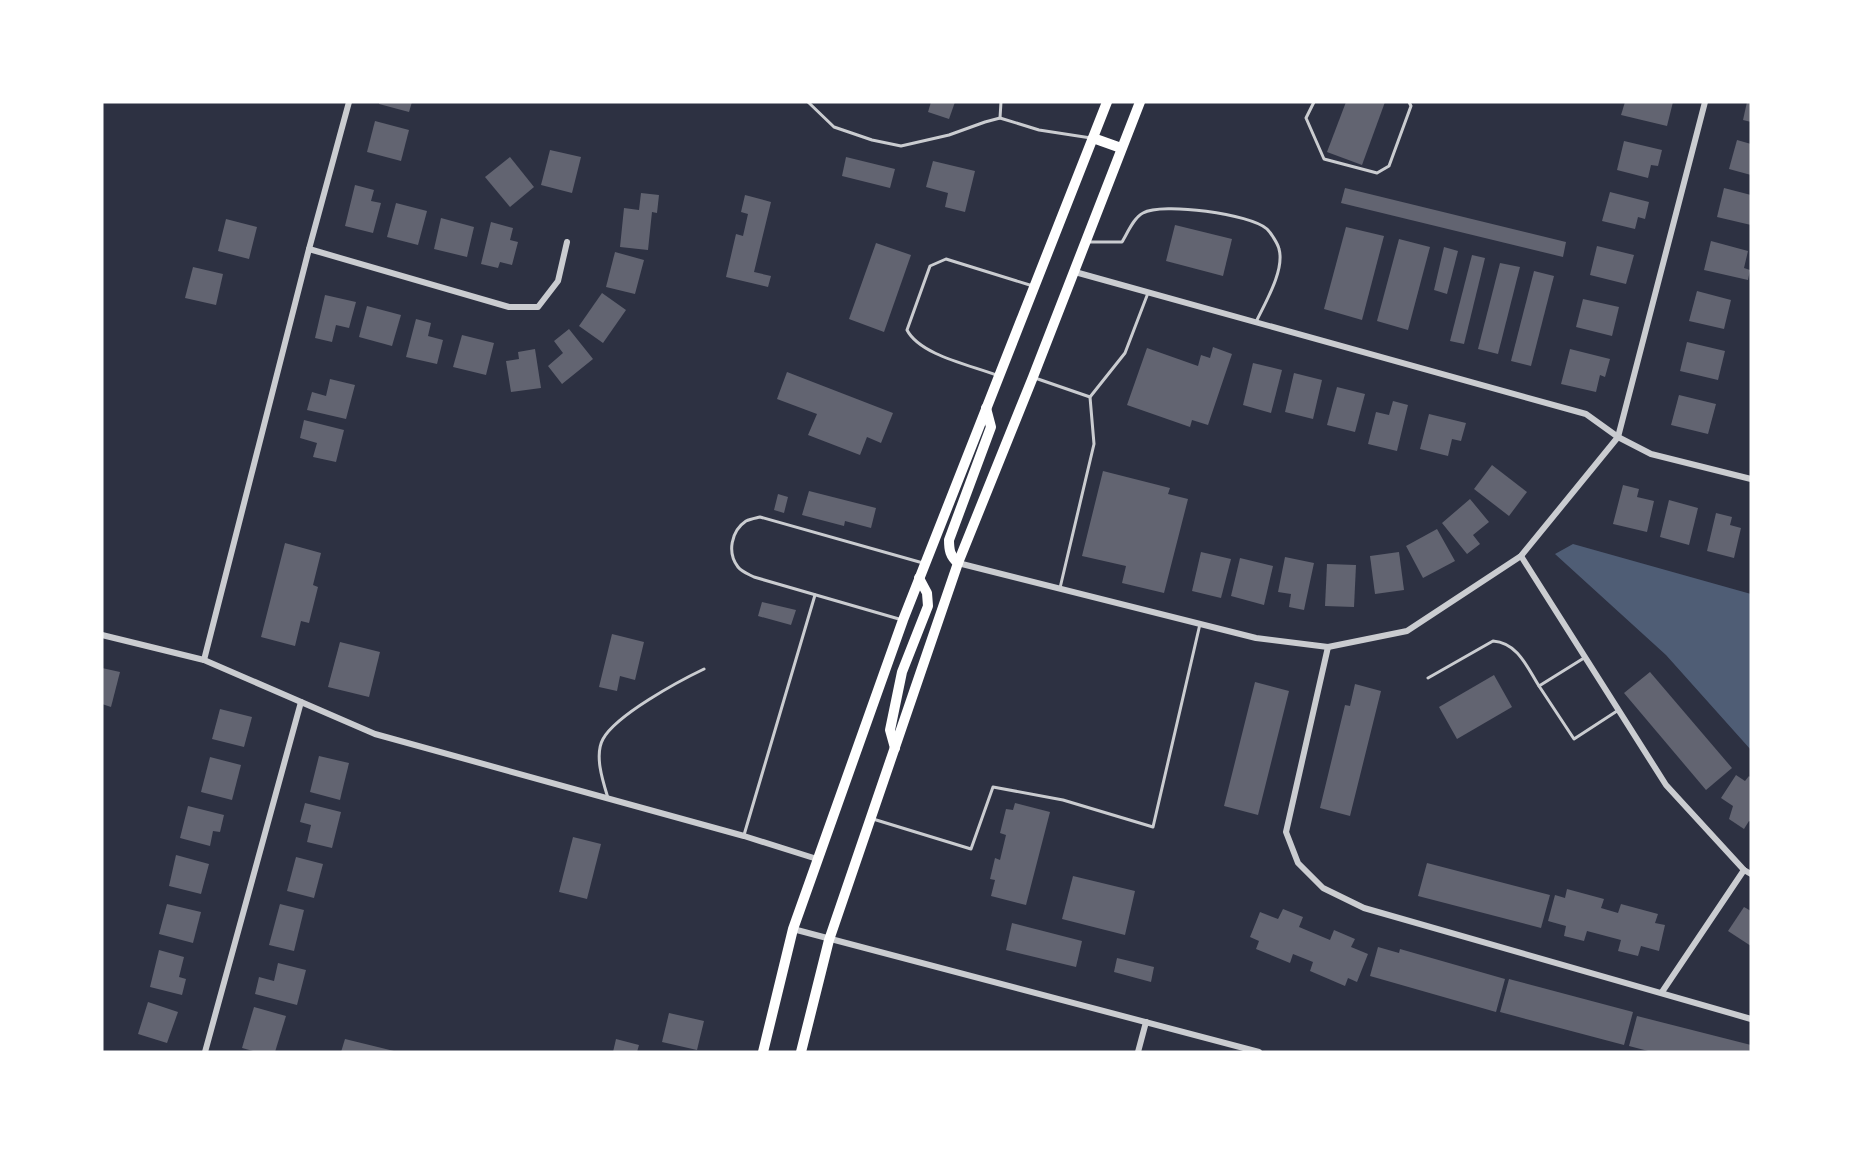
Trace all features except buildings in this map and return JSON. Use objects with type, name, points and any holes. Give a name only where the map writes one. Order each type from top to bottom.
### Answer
[{"type":"main road","points":[[763,1052],[793,929],[903,620],[1107,102]]},
{"type":"main road","points":[[801,1052],[830,940],[958,562],[1087,242],[1140,102]]},
{"type":"main road","points":[[1093,138],[1121,148]]},
{"type":"main road","points":[[958,562],[952,557],[949,540],[990,427],[986,408]]},
{"type":"main road","points":[[895,749],[890,730],[902,672],[928,606],[927,593],[920,578]]},
{"type":"street","points":[[204,660],[349,102]]},
{"type":"street","points":[[958,562],[1256,638],[1328,647],[1407,631],[1521,556],[1618,437],[1705,102]]},
{"type":"street","points":[[309,249],[509,307],[538,307],[558,281],[567,242]]},
{"type":"street","points":[[1075,272],[1586,414],[1618,437],[1651,454],[1751,479]]},
{"type":"street","points":[[1521,556],[1666,785],[1744,870],[1751,874]]},
{"type":"street","points":[[102,634],[204,660],[375,734],[744,836],[817,859]]},
{"type":"street","points":[[1328,647],[1286,832],[1298,863],[1323,888],[1364,908],[1751,1019]]},
{"type":"street","points":[[205,1052],[301,702]]},
{"type":"street","points":[[1662,992],[1744,870]]},
{"type":"street","points":[[793,929],[1259,1052]]},
{"type":"street","points":[[1138,1052],[1146,1022]]},
{"type":"lane","points":[[808,102],[834,127],[872,140],[901,146],[949,135],[1000,118],[1039,130],[1093,138]]},
{"type":"lane","points":[[1000,118],[1001,102]]},
{"type":"lane","points":[[1314,102],[1306,118],[1324,159],[1377,173],[1389,166],[1411,106],[1410,102]]},
{"type":"lane","points":[[1087,242],[1122,242],[1140,214],[1154,208],[1177,208],[1239,217],[1267,228],[1279,249],[1279,272],[1256,322]]},
{"type":"lane","points":[[999,376],[925,348],[912,339],[907,330],[909,321],[930,266],[946,259],[1034,286]]},
{"type":"lane","points":[[1060,588],[1094,444],[1090,397],[1125,353],[1148,292]]},
{"type":"lane","points":[[1033,377],[1090,397]]},
{"type":"lane","points":[[903,620],[754,577],[739,569],[731,557],[731,543],[737,530],[747,521],[760,518],[925,563]]},
{"type":"lane","points":[[744,836],[815,595]]},
{"type":"lane","points":[[871,819],[971,849],[993,787],[1063,800],[1153,827],[1200,623]]},
{"type":"lane","points":[[1428,678],[1493,640],[1504,642],[1514,648],[1574,739],[1618,710]]},
{"type":"lane","points":[[1539,686],[1585,657]]},
{"type":"lane","points":[[608,800],[599,767],[602,741],[614,726],[639,707],[676,682],[704,669]]},
{"type":"water","points":[[1573,544],[1751,594],[1751,750],[1666,655],[1555,554]]}]
